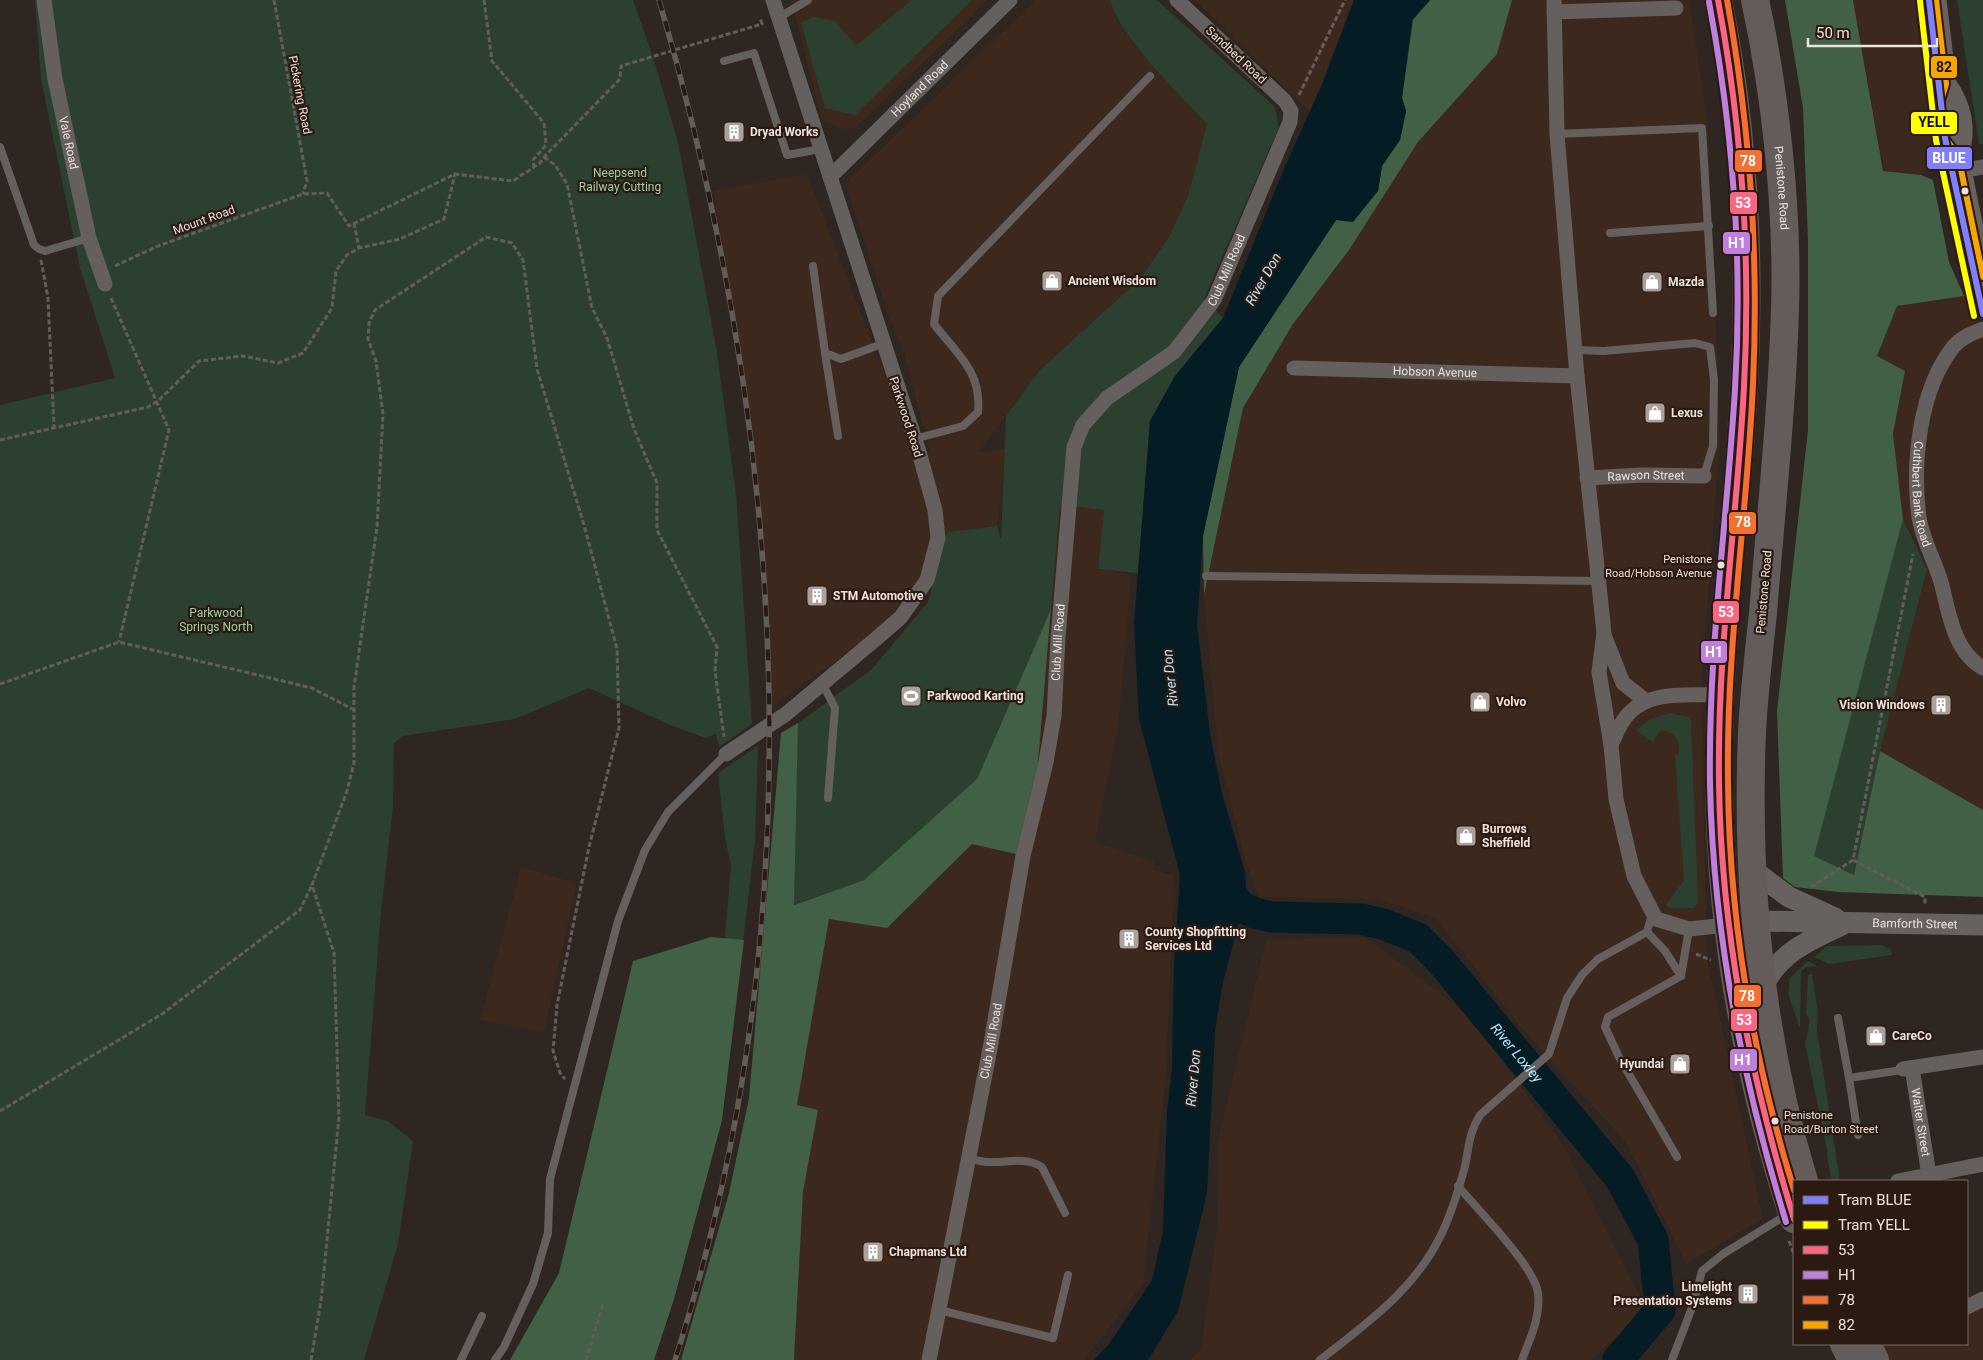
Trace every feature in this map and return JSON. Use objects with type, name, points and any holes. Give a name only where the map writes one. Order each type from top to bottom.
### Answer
[{"type":"highway","points":[[1718,0],[1735,98],[1745,191],[1748,248],[1744,390],[1721,695],[1718,784],[1707,927],[1753,1074],[1793,1216]]},
{"type":"highway","name":"Penistone Road","points":[[1755,0],[1766,49],[1782,200],[1785,308],[1753,722],[1751,790],[1754,871],[1762,989],[1786,1118],[1804,1180]]},
{"type":"highway","points":[[1721,695],[1753,722]]},
{"type":"highway","points":[[1707,927],[1757,921]]},
{"type":"street","name":"Vale Road","points":[[44,0],[54,79],[89,238],[106,274]]},
{"type":"street","name":"Parkwood Road","points":[[726,754],[786,714],[901,617],[927,580],[934,560],[938,538],[935,510],[914,439],[772,0]]},
{"type":"street","name":"Hoyland Road","points":[[830,177],[1010,0]]},
{"type":"street","name":"Sandbed Road","points":[[1177,0],[1285,101],[1291,111]]},
{"type":"street","points":[[1936,0],[1946,84],[1940,104],[1945,138],[1960,163],[1983,277]]},
{"type":"street","points":[[1646,701],[1623,683],[1604,633],[1597,581],[1574,350],[1557,134],[1554,6],[1676,8]]},
{"type":"street","name":"Club Mill Road","points":[[929,1360],[969,1158],[1023,856],[1046,762],[1054,716],[1058,638],[1074,447],[1083,425],[1107,398],[1174,352],[1214,300],[1290,122],[1291,111]]},
{"type":"street","points":[[1960,163],[1983,167]]},
{"type":"street","name":"Cuthbert Bank Road","points":[[1983,329],[1968,335],[1955,345],[1942,364],[1924,415],[1918,449],[1917,487],[1920,519],[1959,641],[1967,656],[1983,668]]},
{"type":"street","name":"Hobson Avenue","points":[[1294,368],[1577,376]]},
{"type":"street","name":"Rawson Street","points":[[1587,478],[1643,475],[1704,476]]},
{"type":"street","points":[[1604,633],[1599,672],[1610,745],[1610,760],[1623,836],[1634,876],[1656,920],[1707,927]]},
{"type":"street","points":[[1610,745],[1623,720],[1633,708],[1646,701],[1672,695],[1721,695]]},
{"type":"street","name":"Bamforth Street","points":[[1754,871],[1789,897],[1847,923]]},
{"type":"street","name":"Bamforth Street","points":[[1757,921],[1983,925]]},
{"type":"street","name":"Bamforth Street","points":[[1762,989],[1769,973],[1795,949],[1847,923]]},
{"type":"street","points":[[1907,1069],[1983,1057]]},
{"type":"street","name":"Walter Street","points":[[1907,1069],[1929,1175]]},
{"type":"street","points":[[1903,1180],[1983,1164]]},
{"type":"street","points":[[1968,1306],[1983,1299]]},
{"type":"lane","points":[[778,18],[808,0]]},
{"type":"lane","points":[[724,61],[754,53],[787,155],[821,149]]},
{"type":"lane","points":[[914,439],[964,426],[978,412],[980,395],[974,376],[934,324],[938,296],[1150,76]]},
{"type":"lane","points":[[1557,134],[1702,128],[1713,314]]},
{"type":"lane","points":[[0,147],[34,244],[39,249],[45,251],[89,238]]},
{"type":"lane","points":[[1610,233],[1709,226]]},
{"type":"lane","points":[[813,266],[838,436]]},
{"type":"lane","points":[[1574,350],[1604,351],[1695,343],[1710,348],[1714,380],[1713,446],[1704,476]]},
{"type":"lane","points":[[825,353],[841,358],[882,344]]},
{"type":"lane","points":[[1206,576],[1597,581]]},
{"type":"lane","points":[[822,683],[835,708],[828,798]]},
{"type":"lane","points":[[495,1360],[504,1347],[534,1284],[548,1233],[550,1180],[618,921],[644,850],[668,812],[726,754]]},
{"type":"lane","points":[[1320,1360],[1383,1312],[1414,1280],[1445,1226],[1464,1169],[1472,1128],[1480,1115],[1549,1054],[1567,998],[1582,975],[1598,959],[1647,932],[1652,914]]},
{"type":"lane","points":[[1677,1157],[1618,1057],[1605,1027],[1608,1018],[1680,976],[1707,927]]},
{"type":"lane","points":[[1647,932],[1665,951],[1680,976]]},
{"type":"lane","points":[[1838,1018],[1858,1135]]},
{"type":"lane","points":[[1848,1078],[1907,1069]]},
{"type":"lane","points":[[969,1158],[987,1162],[1024,1160],[1036,1163],[1042,1167],[1065,1213]]},
{"type":"lane","points":[[1458,1186],[1529,1271],[1538,1292],[1537,1320],[1522,1360]]},
{"type":"lane","points":[[1672,1360],[1693,1306],[1702,1271],[1748,1238],[1793,1216]]},
{"type":"lane","points":[[939,1310],[1053,1338],[1068,1275]]},
{"type":"lane","points":[[461,1360],[482,1316]]},
{"type":"path","name":"Pickering Road","points":[[274,0],[307,181],[303,194]]},
{"type":"path","points":[[1291,111],[1345,0]]},
{"type":"path","points":[[484,1],[492,61],[544,124],[546,144],[533,160],[534,166]]},
{"type":"path","points":[[359,248],[354,223],[455,174],[513,181],[540,163],[620,79],[621,66],[762,24],[760,16]]},
{"type":"path","points":[[544,157],[555,165],[567,184],[592,308],[607,338],[634,429],[656,483],[657,530],[717,647],[715,671],[726,754]]},
{"type":"path","points":[[0,440],[54,426],[148,407],[158,401],[199,361],[243,356],[278,363],[303,353],[332,308],[336,271],[347,255],[359,248],[400,239],[444,219],[455,174]]},
{"type":"path","name":"Mount Road","points":[[106,274],[158,246],[303,194],[327,193],[348,226],[354,223]]},
{"type":"path","points":[[0,1111],[162,1014],[300,910],[312,885],[347,792],[354,763],[354,687],[377,527],[383,414],[376,362],[368,339],[369,323],[375,310],[486,237],[512,242],[523,260],[536,370],[584,525],[617,649],[619,728],[589,847],[557,1005],[553,1051],[560,1073],[574,1089]]},
{"type":"path","points":[[39,249],[48,298],[54,426]]},
{"type":"path","points":[[106,274],[124,331],[158,401],[169,430],[119,642]]},
{"type":"path","points":[[1810,888],[1853,860],[1920,519]]},
{"type":"path","points":[[0,684],[119,642],[312,688],[354,710]]},
{"type":"path","points":[[1853,860],[1925,898],[1926,925]]},
{"type":"path","points":[[311,1360],[321,1301],[339,1117],[334,953],[312,885]]},
{"type":"path","points":[[586,1360],[603,1304]]},
{"type":"shaded area","points":[[791,0],[988,0],[855,128],[842,129],[822,119]]},
{"type":"shaded area","points":[[1036,0],[1110,0],[1113,11],[1123,30],[1207,124],[1188,196],[1169,237],[1140,279],[1040,370],[979,452],[1006,449],[997,526],[947,532],[911,594],[865,640],[770,708],[757,478],[731,298],[713,191],[807,174],[877,356],[931,456],[904,353],[887,311],[847,189],[849,180]]},
{"type":"shaded area","points":[[1195,0],[1354,0],[1310,112]]},
{"type":"shaded area","points":[[1512,0],[1689,0],[1708,124],[1720,439],[1701,686],[1707,959],[1763,1219],[1686,1264],[1626,1142],[1520,1026],[1436,918],[1378,899],[1259,897],[1246,862],[1218,751],[1204,595],[1243,408],[1293,324],[1349,250],[1418,142],[1497,54]]},
{"type":"shaded area","points":[[1853,0],[1926,0],[1937,161],[1921,175],[1884,171]]},
{"type":"shaded area","points":[[1970,295],[1983,335],[1983,810],[1880,751],[1927,569],[1921,550],[1903,519],[1893,434],[1905,371],[1877,356],[1897,306]]},
{"type":"shaded area","points":[[1060,505],[1104,510],[1098,569],[1131,574],[1119,721],[1095,842],[1155,862],[1152,869],[1174,876],[1166,1075],[1143,1284],[1084,1360],[794,1360],[803,1192],[818,1111],[797,1106],[829,918],[887,928],[972,843],[1038,763]]},
{"type":"shaded area","points":[[521,867],[577,883],[544,1032],[480,1020]]},
{"type":"shaded area","points":[[1364,937],[1416,974],[1472,1019],[1563,1145],[1647,1311],[1590,1360],[1189,1360],[1201,1350],[1218,1221],[1217,1145],[1266,940]]},
{"type":"shaded area","points":[[1983,1300],[1983,1360],[1871,1360],[1867,1345],[1968,1345],[1968,1306]]},
{"type":"green space","name":"Parkwood Springs North","points":[[35,0],[633,0],[654,60],[678,142],[717,352],[736,494],[752,724],[719,747],[716,734],[705,738],[668,724],[589,688],[515,719],[403,736],[394,743],[393,806],[381,912],[365,1115],[388,1121],[413,1141],[398,1244],[364,1360],[0,1360],[0,405],[115,378],[80,268],[41,79]]},
{"type":"green space","points":[[912,0],[972,0],[855,115],[825,108],[801,23],[813,17],[835,21],[856,46]]},
{"type":"green space","points":[[1110,0],[1157,0],[1275,107],[1279,127],[1204,299],[1223,318],[1175,376],[1150,421],[1138,573],[1098,569],[1104,510],[1060,505],[1051,609],[977,779],[864,880],[793,905],[798,723],[871,670],[928,602],[947,532],[997,526],[1001,540],[1006,416],[1040,370],[1140,279],[1169,237],[1188,196],[1207,124],[1138,48],[1125,31]]},
{"type":"green space","points":[[1430,0],[1512,0],[1497,54],[1418,142],[1349,250],[1293,324],[1243,408],[1204,595],[1203,536],[1239,367],[1336,220],[1378,191],[1382,166],[1400,140],[1406,111],[1402,98],[1413,20]]},
{"type":"green space","points":[[1785,0],[1853,0],[1883,171],[1921,175],[1933,180],[1949,262],[1964,296],[1897,306],[1877,356],[1905,371],[1893,434],[1903,519],[1814,856],[1854,875],[1880,751],[1983,810],[1983,897],[1838,892],[1795,887],[1783,878],[1777,711],[1808,430],[1808,241],[1803,108]]},
{"type":"green space","points":[[1957,0],[1983,0],[1983,144],[1979,144]]},
{"type":"green space","points":[[1903,519],[1927,569],[1880,751],[1854,875],[1813,856]]},
{"type":"green space","points":[[1051,609],[1038,763],[1016,854],[972,844],[887,928],[829,919],[797,1105],[818,1110],[803,1192],[794,1360],[681,1360],[729,1193],[749,1098],[781,733],[798,723],[794,905],[864,880],[977,779]]},
{"type":"green space","points":[[1670,713],[1688,717],[1691,721],[1698,903],[1693,908],[1669,908],[1666,905],[1684,880],[1675,756],[1679,753],[1677,740],[1665,730],[1660,730],[1653,742],[1636,731],[1650,719]]},
{"type":"green space","points":[[758,746],[755,840],[722,1120],[674,1299],[654,1360],[611,1360],[722,973],[731,866],[725,838],[718,773]]},
{"type":"green space","points":[[711,937],[744,940],[722,1120],[674,1299],[654,1360],[510,1360],[559,1273],[633,961]]},
{"type":"green space","points":[[1882,945],[1891,950],[1892,955],[1829,964],[1814,957],[1827,946]]},
{"type":"green space","points":[[1808,961],[1817,966],[1807,967],[1801,971],[1800,1028],[1788,994],[1790,978]]},
{"type":"green space","points":[[1812,974],[1818,1012],[1817,1031],[1840,1180],[1832,1180],[1805,1044],[1810,1020],[1806,1014],[1808,975]]},
{"type":"water","name":"River Don","points":[[1354,0],[1430,0],[1412,20],[1402,98],[1406,111],[1400,140],[1382,166],[1378,191],[1353,222],[1336,220],[1239,367],[1203,536],[1197,625],[1210,733],[1221,790],[1245,872],[1246,888],[1255,900],[1253,921],[1240,918],[1223,982],[1215,1031],[1207,1193],[1178,1311],[1148,1360],[1094,1360],[1109,1344],[1152,1280],[1163,1231],[1167,1112],[1172,1069],[1174,966],[1180,875],[1139,719],[1134,623],[1150,421],[1175,376],[1223,318],[1285,166],[1321,87]]},
{"type":"waterway","name":"River Loxley","points":[[1217,896],[1255,913],[1271,917],[1360,919],[1383,924],[1418,938],[1441,961],[1620,1178],[1653,1240],[1660,1310],[1618,1360]]},
{"type":"railway","points":[[659,0],[703,167],[736,336],[758,507],[769,680],[766,852],[751,1023],[720,1193],[675,1360]]},
{"type":"tram line","name":"BLUE","points":[[1929,0],[1945,138],[1983,314]]},
{"type":"tram line","name":"YELL","points":[[1920,1],[1936,140],[1974,316]]},
{"type":"transit line","name":"53","points":[[1718,0],[1739,144],[1743,193],[1746,290],[1746,338],[1741,436],[1721,683],[1719,733],[1721,838],[1732,948],[1751,1057],[1778,1165],[1793,1216]]},
{"type":"transit line","name":"78","points":[[1727,0],[1742,95],[1747,143],[1755,287],[1755,336],[1750,434],[1730,682],[1728,731],[1729,833],[1739,937],[1755,1039],[1779,1140],[1793,1187]]},
{"type":"transit line","name":"82","points":[[1936,0],[1946,84],[1940,104],[1945,138],[1958,155],[1983,277]]},
{"type":"transit line","name":"H1","points":[[1709,2],[1730,146],[1737,243],[1738,292],[1732,438],[1712,685],[1710,735],[1712,840],[1724,951],[1743,1060],[1770,1168],[1786,1222]]},
{"type":"place","name":"Dryad Works","points":[[734,132]]},
{"type":"place","name":"Ancient Wisdom","points":[[1052,281]]},
{"type":"place","name":"Mazda","points":[[1652,282]]},
{"type":"place","name":"Lexus","points":[[1655,413]]},
{"type":"place","name":"Penistone Road/Hobson Avenue","points":[[1721,565]]},
{"type":"place","name":"STM Automotive","points":[[817,596]]},
{"type":"place","name":"Parkwood Karting","points":[[911,696]]},
{"type":"place","name":"Volvo","points":[[1480,702]]},
{"type":"place","name":"Vision Windows","points":[[1941,705]]},
{"type":"place","name":"Burrows Sheffield","points":[[1466,836]]},
{"type":"place","name":"County Shopfitting Services Ltd","points":[[1129,939]]},
{"type":"place","name":"CareCo","points":[[1876,1036]]},
{"type":"place","name":"Hyundai","points":[[1680,1064]]},
{"type":"place","name":"Penistone Road/Burton Street","points":[[1775,1121]]},
{"type":"place","name":"Chapmans Ltd","points":[[873,1252]]},
{"type":"place","name":"Limelight Presentation Systems","points":[[1748,1294]]},
{"type":"park label","name":"Neepsend Railway Cutting","points":[[620,180]]}]
